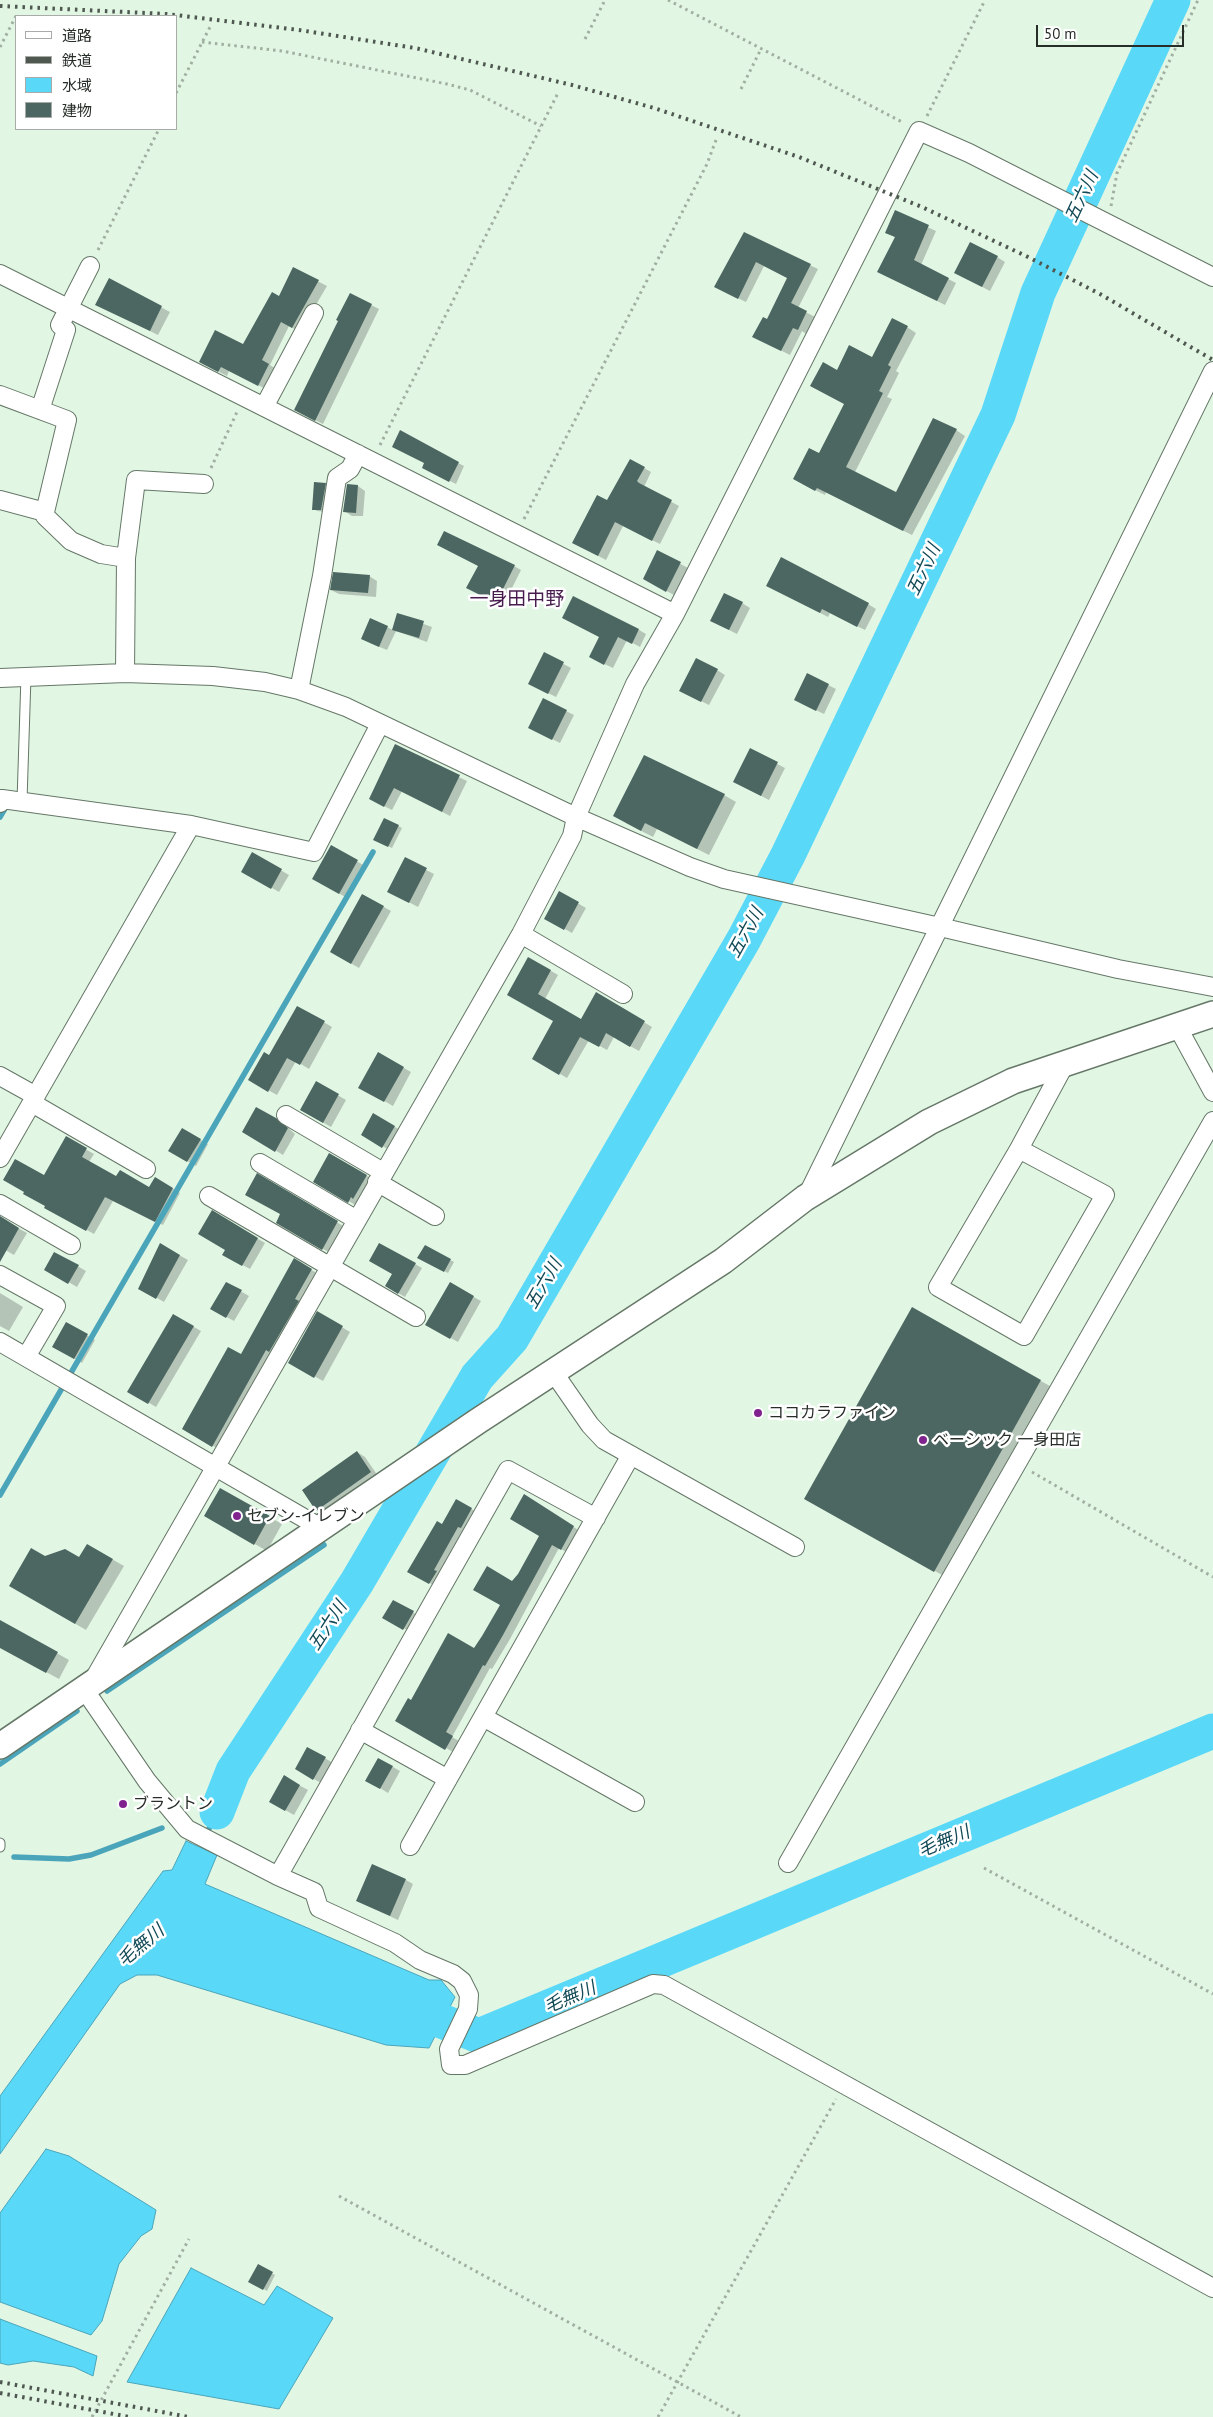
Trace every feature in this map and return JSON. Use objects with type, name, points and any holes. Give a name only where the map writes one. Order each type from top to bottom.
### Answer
[{"type":"street","points":[[87,1687],[216,1466],[520,934],[572,836],[576,817],[631,692],[674,614],[919,131],[969,153],[1213,277]]},
{"type":"street","points":[[40,410],[66,330],[60,325],[90,266]]},
{"type":"street","points":[[0,274],[674,614]]},
{"type":"street","points":[[264,407],[314,313]]},
{"type":"street","points":[[805,1198],[1213,371]]},
{"type":"street","points":[[0,395],[67,420],[44,512],[45,516],[71,541],[101,554],[126,558]]},
{"type":"street","points":[[299,690],[322,576],[336,478],[365,458]]},
{"type":"street","points":[[125,674],[126,558],[136,480],[204,484]]},
{"type":"street","points":[[0,500],[44,512]]},
{"type":"street","points":[[0,678],[125,674],[213,676],[265,682],[299,690],[338,703],[576,817],[724,879],[940,926],[1118,969],[1213,987]]},
{"type":"street","points":[[0,803],[2,799],[22,801],[191,825],[314,852],[380,724]]},
{"type":"street","points":[[3,1147],[34,1100],[191,825]]},
{"type":"street","points":[[520,934],[624,994]]},
{"type":"street","points":[[0,1746],[478,1421],[724,1261],[805,1198],[957,1107],[1013,1081],[1213,1014]]},
{"type":"street","points":[[1177,1026],[1213,1092]]},
{"type":"street","points":[[1020,1149],[1104,1195],[1024,1336],[938,1287],[1020,1149],[1066,1062]]},
{"type":"street","points":[[0,1076],[34,1100],[146,1169]]},
{"type":"street","points":[[286,1115],[435,1216]]},
{"type":"street","points":[[788,1863],[1213,1121]]},
{"type":"street","points":[[260,1163],[357,1220]]},
{"type":"street","points":[[209,1196],[416,1317]]},
{"type":"street","points":[[0,1204],[71,1245]]},
{"type":"street","points":[[0,1275],[56,1306],[26,1357]]},
{"type":"street","points":[[0,1342],[321,1528]]},
{"type":"street","points":[[554,1373],[590,1425],[604,1440],[795,1547]]},
{"type":"street","points":[[410,1846],[631,1455]]},
{"type":"street","points":[[278,1876],[508,1470],[596,1518]]},
{"type":"street","points":[[87,1687],[147,1781],[187,1829],[278,1876],[314,1892],[319,1908],[395,1943],[420,1960],[453,1974],[462,1981],[469,1995],[468,2009],[449,2049],[451,2065],[465,2065],[653,1984],[664,1985],[845,2083],[1213,2288]]},
{"type":"street","points":[[483,1716],[635,1802]]},
{"type":"street","points":[[360,1730],[448,1779]]},
{"type":"lane","points":[[22,801],[26,676]]},
{"type":"path","points":[[585,39],[605,0]]},
{"type":"path","points":[[668,0],[919,131],[985,0]]},
{"type":"path","points":[[1106,222],[1117,173],[1198,0]]},
{"type":"path","points":[[0,47],[15,18]]},
{"type":"path","points":[[178,89],[210,27]]},
{"type":"path","points":[[202,42],[282,51],[448,84],[470,90],[541,126]]},
{"type":"path","points":[[741,90],[761,49]]},
{"type":"path","points":[[365,458],[558,92]]},
{"type":"path","points":[[90,266],[158,130]]},
{"type":"path","points":[[517,534],[707,164],[716,140]]},
{"type":"path","points":[[204,484],[237,411],[246,416]]},
{"type":"path","points":[[1017,1464],[1213,1577]]},
{"type":"path","points":[[984,1868],[1213,1994]]},
{"type":"path","points":[[658,2417],[845,2083]]},
{"type":"path","points":[[339,2196],[741,2417]]},
{"type":"path","points":[[92,2417],[189,2239]]},
{"type":"water","points":[[186,1841],[217,1855],[205,1884],[429,1980],[441,1980],[455,1997],[429,2048],[386,2045],[157,1975],[137,1975],[120,1984],[0,2154],[0,2096],[163,1871],[172,1870]]},
{"type":"water","points":[[46,2149],[69,2156],[156,2210],[152,2229],[141,2236],[119,2264],[102,2321],[91,2335],[0,2302],[0,2213]]},
{"type":"water","points":[[191,2268],[264,2305],[277,2286],[333,2318],[279,2409],[127,2382]]},
{"type":"water","points":[[0,2319],[97,2356],[93,2376],[74,2367],[33,2361],[8,2365],[0,2363]]},
{"type":"building","points":[[895,210],[929,225],[914,260],[949,278],[937,301],[877,272],[895,237],[885,233]]},
{"type":"building","points":[[744,232],[811,264],[791,303],[807,311],[798,330],[793,328],[781,351],[752,337],[763,317],[767,319],[787,278],[756,262],[738,299],[714,287]]},
{"type":"building","points":[[970,242],[998,256],[982,287],[954,273]]},
{"type":"building","points":[[293,267],[319,280],[292,328],[281,322],[262,360],[269,364],[258,386],[221,367],[218,372],[199,362],[215,330],[243,344],[272,292],[279,296]]},
{"type":"building","points":[[109,278],[162,306],[150,331],[95,305]]},
{"type":"building","points":[[350,293],[372,304],[315,421],[294,410]]},
{"type":"building","points":[[892,318],[908,326],[888,365],[891,367],[879,391],[883,393],[846,467],[896,492],[933,418],[957,429],[903,531],[817,488],[815,491],[793,479],[809,448],[819,453],[844,404],[810,386],[823,362],[837,370],[849,345],[872,357]]},
{"type":"building","points":[[400,430],[459,462],[449,482],[422,468],[424,463],[392,447]]},
{"type":"building","points":[[630,459],[645,467],[637,481],[639,483],[672,500],[652,541],[615,522],[598,556],[572,543],[597,495],[607,500]]},
{"type":"building","points":[[314,482],[326,483],[321,510],[312,510]]},
{"type":"building","points":[[347,484],[358,485],[356,513],[343,512]]},
{"type":"building","points":[[444,531],[515,565],[496,603],[466,588],[478,566],[437,545]]},
{"type":"building","points":[[657,550],[681,562],[666,592],[643,579]]},
{"type":"building","points":[[781,557],[869,603],[857,627],[822,609],[820,613],[766,586]]},
{"type":"building","points":[[333,572],[370,575],[368,593],[330,590]]},
{"type":"building","points":[[724,593],[743,602],[729,630],[710,621]]},
{"type":"building","points":[[573,596],[639,629],[632,644],[618,637],[604,665],[589,657],[599,637],[562,618]]},
{"type":"building","points":[[397,613],[424,621],[419,638],[392,630]]},
{"type":"building","points":[[370,618],[388,626],[379,647],[361,639]]},
{"type":"building","points":[[544,652],[564,662],[548,694],[528,684]]},
{"type":"building","points":[[696,658],[718,669],[701,702],[679,691]]},
{"type":"building","points":[[807,673],[829,684],[816,711],[794,700]]},
{"type":"building","points":[[543,698],[567,710],[552,740],[528,728]]},
{"type":"building","points":[[395,744],[460,775],[442,812],[394,788],[384,807],[369,799]]},
{"type":"building","points":[[750,748],[778,762],[761,796],[733,782]]},
{"type":"building","points":[[644,755],[725,794],[697,849],[645,823],[641,831],[613,816]]},
{"type":"building","points":[[384,818],[399,825],[388,847],[373,840]]},
{"type":"building","points":[[331,845],[358,860],[339,894],[312,879]]},
{"type":"building","points":[[252,852],[282,869],[271,889],[241,872]]},
{"type":"building","points":[[405,857],[427,868],[409,903],[387,892]]},
{"type":"building","points":[[559,891],[579,902],[564,930],[544,919]]},
{"type":"building","points":[[362,894],[384,906],[351,964],[330,952]]},
{"type":"building","points":[[528,957],[551,970],[538,994],[581,1019],[596,992],[645,1021],[630,1047],[606,1033],[599,1047],[580,1037],[559,1075],[532,1059],[553,1021],[507,995]]},
{"type":"building","points":[[297,1006],[325,1021],[300,1065],[287,1058],[268,1092],[248,1080],[264,1052],[269,1055]]},
{"type":"building","points":[[378,1052],[404,1067],[384,1102],[358,1088]]},
{"type":"building","points":[[316,1081],[339,1094],[323,1123],[300,1110]]},
{"type":"building","points":[[256,1107],[276,1118],[288,1128],[275,1152],[242,1132]]},
{"type":"building","points":[[373,1113],[395,1126],[382,1148],[361,1135]]},
{"type":"building","points":[[182,1128],[201,1139],[187,1162],[168,1151]]},
{"type":"building","points":[[66,1136],[87,1148],[82,1157],[116,1176],[120,1170],[149,1187],[155,1177],[173,1188],[155,1222],[105,1197],[86,1231],[44,1208],[45,1206],[3,1180],[15,1159],[44,1175]]},
{"type":"building","points":[[329,1153],[367,1175],[353,1199],[351,1197],[348,1203],[313,1182]]},
{"type":"building","points":[[257,1173],[338,1221],[322,1250],[276,1223],[280,1214],[245,1195]]},
{"type":"building","points":[[212,1210],[258,1238],[242,1266],[222,1255],[225,1250],[198,1234]]},
{"type":"building","points":[[0,1216],[19,1228],[0,1262]]},
{"type":"building","points":[[160,1243],[180,1255],[156,1299],[138,1289]]},
{"type":"building","points":[[379,1243],[416,1263],[398,1294],[385,1286],[392,1274],[369,1261]]},
{"type":"building","points":[[425,1245],[451,1259],[444,1272],[417,1258]]},
{"type":"building","points":[[54,1252],[79,1265],[68,1284],[44,1270]]},
{"type":"building","points":[[294,1258],[312,1269],[295,1299],[299,1301],[269,1352],[266,1350],[212,1447],[182,1429],[228,1347],[241,1354]]},
{"type":"building","points":[[226,1282],[242,1290],[226,1318],[210,1309]]},
{"type":"building","points":[[450,1282],[474,1296],[450,1339],[425,1325]]},
{"type":"building","name":"ベーシック 一身田店","points":[[912,1307],[1041,1380],[934,1572],[804,1499]]},
{"type":"building","points":[[317,1311],[343,1326],[314,1378],[288,1363]]},
{"type":"building","points":[[173,1314],[194,1326],[148,1404],[127,1392]]},
{"type":"building","points":[[66,1322],[88,1334],[74,1359],[52,1347]]},
{"type":"building","points":[[357,1451],[371,1472],[316,1511],[302,1490]]},
{"type":"building","name":"セブン-イレブン","points":[[220,1488],[270,1516],[254,1545],[204,1516]]},
{"type":"building","points":[[524,1494],[574,1526],[561,1550],[552,1545],[503,1635],[485,1666],[483,1665],[446,1732],[453,1736],[445,1750],[395,1721],[408,1698],[411,1700],[448,1633],[474,1648],[482,1636],[500,1605],[473,1590],[487,1566],[512,1581],[518,1574],[539,1536],[510,1519]]},
{"type":"building","points":[[456,1499],[472,1508],[461,1528],[458,1527],[434,1570],[437,1571],[429,1584],[407,1572],[437,1521],[442,1524]]},
{"type":"building","points":[[87,1544],[113,1559],[75,1624],[9,1586],[31,1548],[45,1556],[65,1549],[79,1557]]},
{"type":"building","points":[[393,1600],[414,1611],[403,1630],[382,1618]]},
{"type":"building","points":[[0,1620],[58,1652],[46,1673],[0,1648]]},
{"type":"building","points":[[307,1747],[326,1757],[313,1780],[295,1769]]},
{"type":"building","points":[[378,1758],[393,1766],[380,1789],[365,1781]]},
{"type":"building","points":[[284,1775],[300,1785],[285,1811],[269,1802]]},
{"type":"building","points":[[372,1864],[406,1879],[390,1916],[356,1901]]},
{"type":"building","points":[[258,2264],[273,2272],[263,2290],[248,2282]]},
{"type":"waterway","name":"五六川","points":[[217,1812],[233,1771],[357,1582],[477,1377],[512,1338],[744,939],[788,855],[998,415],[1038,293],[1173,0]]},
{"type":"waterway","points":[[0,817],[7,805]]},
{"type":"waterway","points":[[0,1495],[373,852]]},
{"type":"waterway","points":[[107,1691],[324,1545]]},
{"type":"waterway","points":[[0,1764],[77,1711]]},
{"type":"waterway","name":"毛無川","points":[[399,2004],[479,2036],[1213,1731]]},
{"type":"waterway","points":[[205,1837],[217,1812]]},
{"type":"waterway","points":[[14,1857],[69,1859],[91,1855],[162,1828]]},
{"type":"railway","points":[[0,6],[175,15]]},
{"type":"railway","points":[[178,15],[299,30],[415,48],[572,85],[654,108],[799,157],[922,207],[1028,257],[1100,294],[1213,360]]},
{"type":"railway","points":[[0,2382],[189,2417]]},
{"type":"railway","points":[[0,2393],[130,2417]]},
{"type":"place","name":"ココカラファイン","points":[[758,1413]]},
{"type":"place","name":"ベーシック 一身田店","points":[[923,1440]]},
{"type":"place","name":"セブン-イレブン","points":[[237,1516]]},
{"type":"place","name":"ブラントン","points":[[123,1804]]},
{"type":"district","name":"一身田中野","points":[[517,600]]}]
